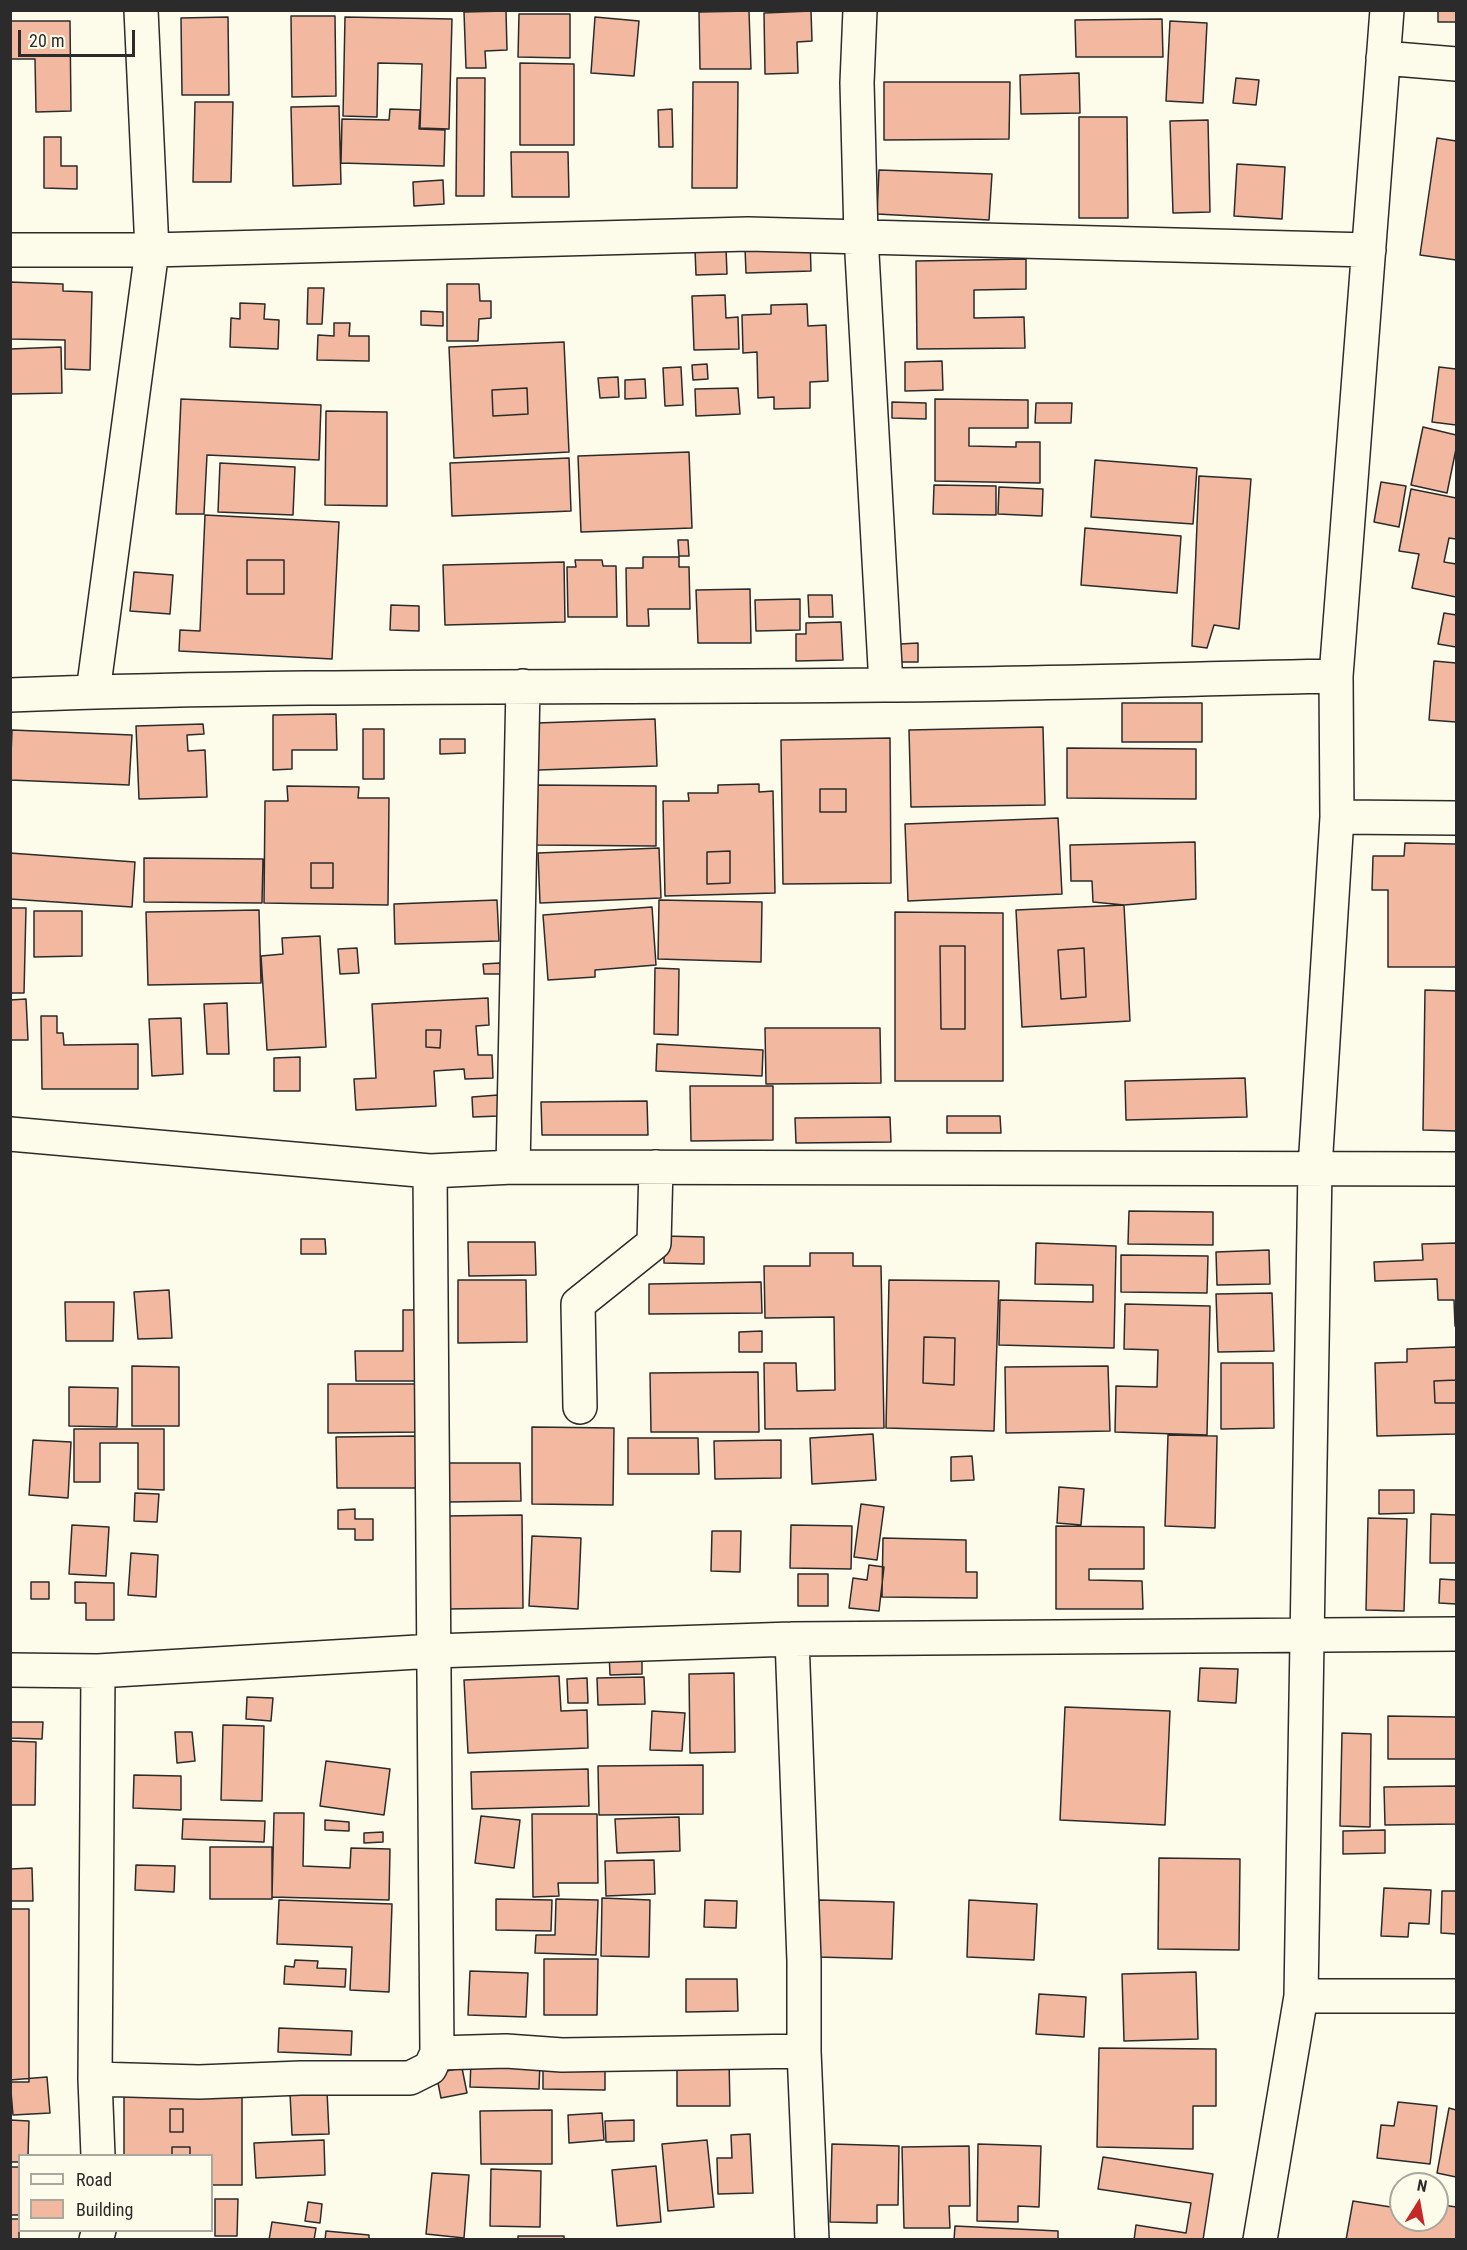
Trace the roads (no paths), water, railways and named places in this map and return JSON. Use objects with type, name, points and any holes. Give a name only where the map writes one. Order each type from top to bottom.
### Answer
[{"type":"street","points":[[93,692],[152,250],[141,10]]},
{"type":"street","points":[[860,10],[857,83],[861,236],[886,685]]},
{"type":"street","points":[[1260,2240],[1301,1996],[1309,1636],[1315,1168],[1337,817],[1336,676],[1387,10]]},
{"type":"street","points":[[1383,58],[1456,64]]},
{"type":"street","points":[[10,250],[152,250],[748,234],[1369,250]]},
{"type":"street","points":[[10,695],[523,686],[886,685],[1336,676]]},
{"type":"street","points":[[513,1167],[523,686]]},
{"type":"street","points":[[1337,817],[1456,818]]},
{"type":"street","points":[[10,1134],[430,1171],[513,1167],[1456,1169]]},
{"type":"street","points":[[580,1407],[578,1304],[654,1243],[656,1167]]},
{"type":"street","points":[[95,2079],[199,2082],[301,2078],[410,2078],[430,2068],[437,2053],[430,1171]]},
{"type":"street","points":[[10,1670],[98,1671],[434,1651],[792,1640],[1456,1634]]},
{"type":"street","points":[[792,1640],[812,2240]]},
{"type":"street","points":[[98,1671],[95,2079],[98,2154]]},
{"type":"street","points":[[1301,1996],[1456,1996]]},
{"type":"street","points":[[437,2053],[506,2051],[562,2055],[804,2051]]}]
